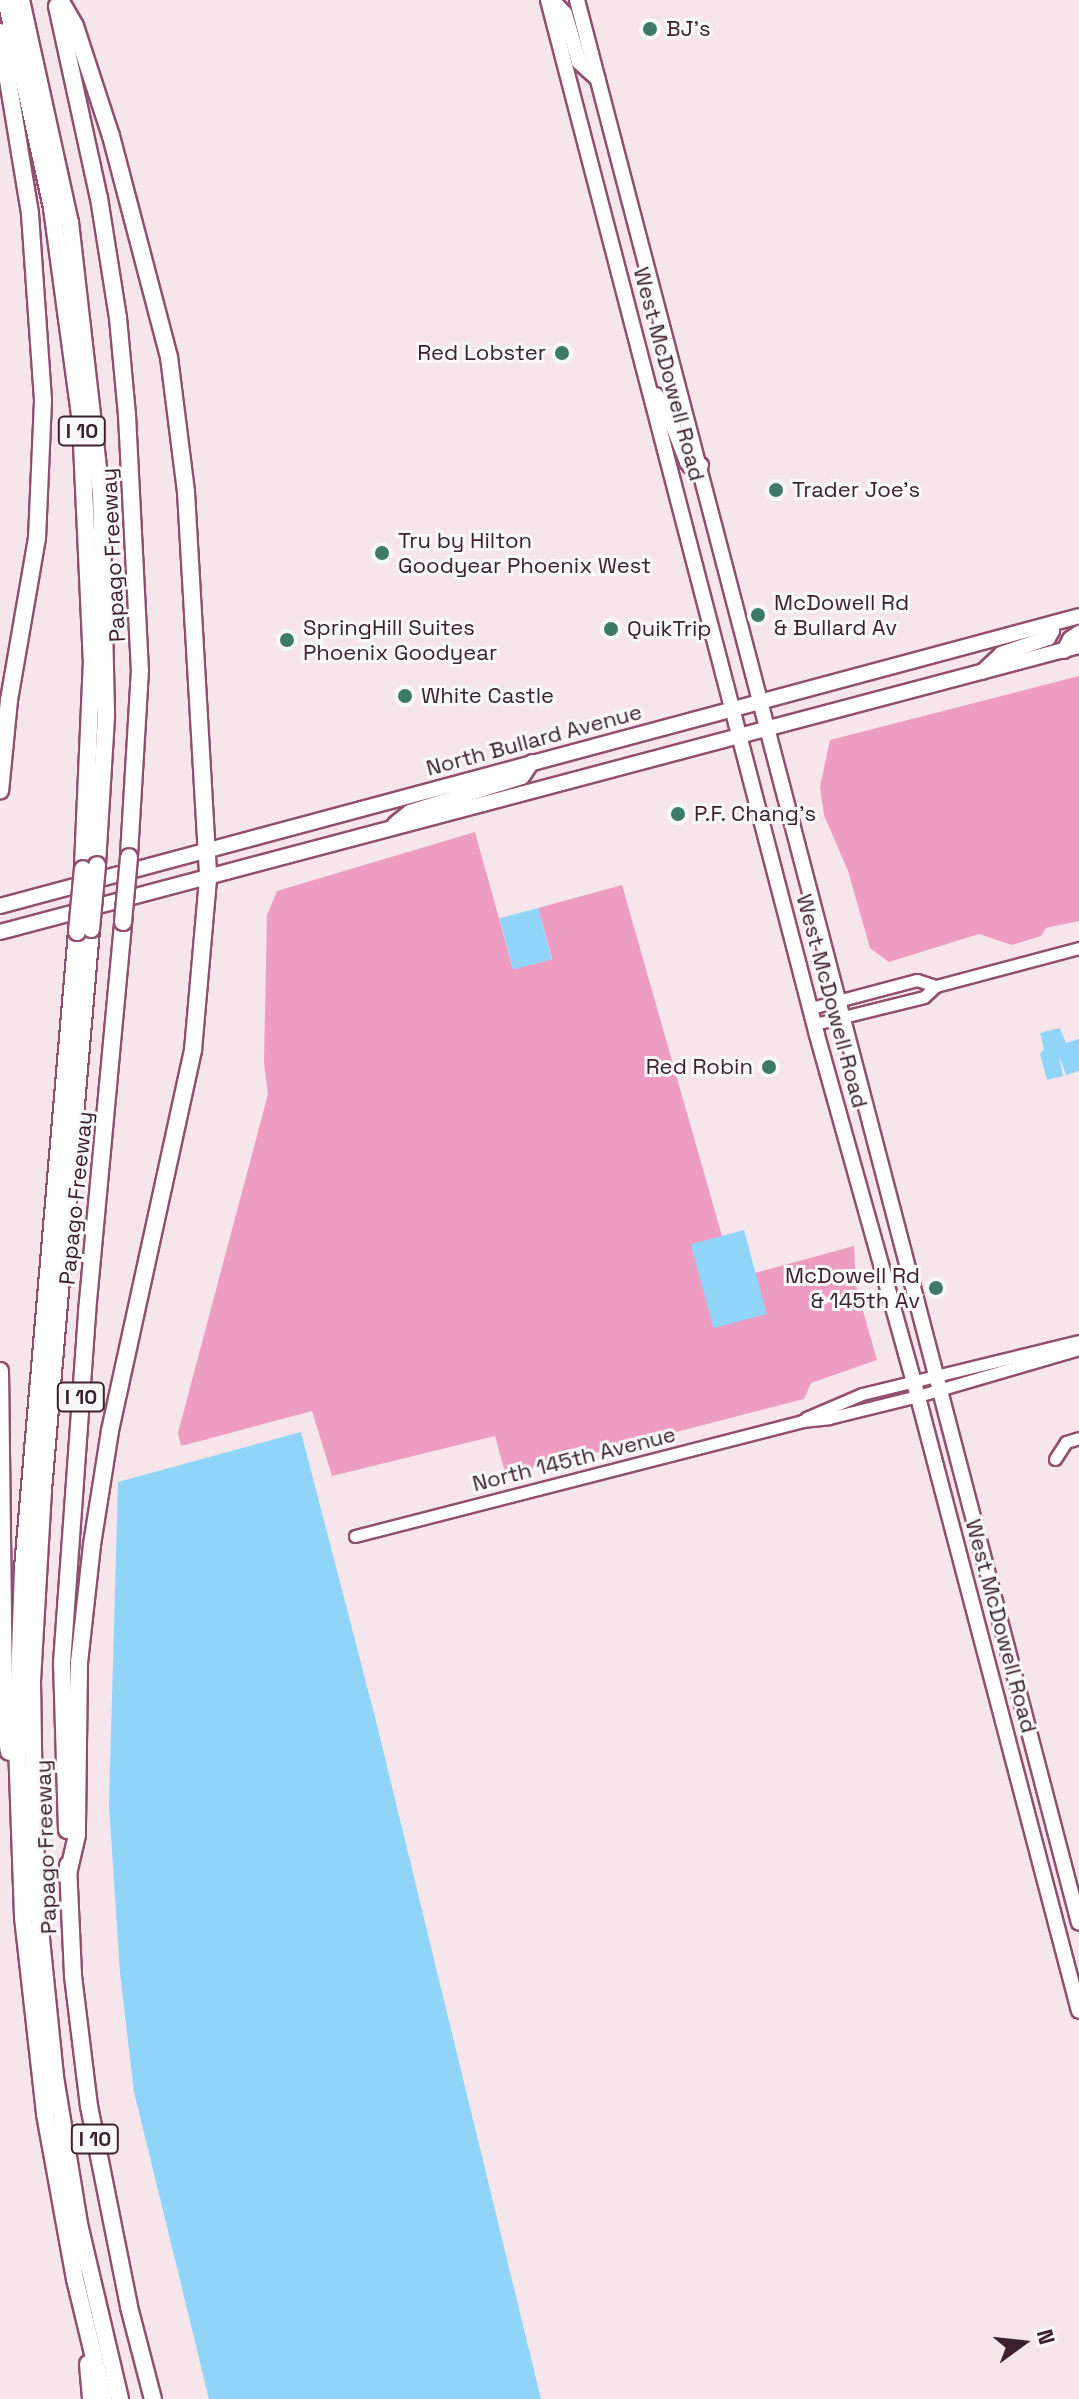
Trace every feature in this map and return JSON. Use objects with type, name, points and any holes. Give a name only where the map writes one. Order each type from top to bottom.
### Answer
[{"type":"highway","name":"Papago Freeway","points":[[6,0],[52,208],[81,422],[92,660],[90,867],[23,1568],[18,1685],[19,1813],[24,1931],[40,2075],[56,2181],[104,2399]]},
{"type":"highway","points":[[21,0],[70,222],[100,477],[106,717],[90,867]]},
{"type":"highway","name":"Papago Freeway","points":[[58,0],[99,198],[118,318],[127,415],[140,670],[129,857],[87,1312],[62,1663],[68,1873],[73,1976],[89,2106],[129,2307],[153,2399]]},
{"type":"highway","points":[[58,0],[75,26],[111,136],[169,357],[186,492],[208,879],[193,1050],[110,1431],[92,1545],[79,1662],[77,1835],[68,1873]]},
{"type":"highway","points":[[0,32],[30,214],[43,401],[37,538],[9,700],[0,791]]},
{"type":"highway","points":[[84,931],[42,1505],[32,1682],[34,1816],[38,1909],[55,2077],[79,2224],[120,2399]]},
{"type":"highway","points":[[0,1371],[4,1717],[19,1813]]},
{"type":"highway","points":[[87,2330],[91,2399]]},
{"type":"main road","points":[[550,0],[565,14],[579,62],[598,79]]},
{"type":"main road","name":"West McDowell Road","points":[[550,0],[815,1024],[916,1389],[1078,2002]]},
{"type":"main road","name":"West McDowell Road","points":[[577,0],[701,465],[767,730],[1079,1923]]},
{"type":"main road","points":[[610,236],[637,229]]},
{"type":"main road","points":[[649,385],[668,413],[687,462],[690,466],[701,465]]},
{"type":"main road","name":"North Bullard Avenue","points":[[0,906],[1079,616]]},
{"type":"main road","points":[[982,673],[1001,654],[1048,638],[1052,631],[1051,624]]},
{"type":"main road","points":[[1064,651],[1070,639],[1079,633]]},
{"type":"main road","points":[[0,932],[1079,646]]},
{"type":"main road","points":[[389,829],[410,812],[522,777],[532,762]]},
{"type":"street","points":[[815,1024],[924,997],[936,986],[1079,948]]},
{"type":"street","points":[[811,1008],[917,980],[936,986]]},
{"type":"street","name":"North 145th Avenue","points":[[939,1383],[1079,1341]]},
{"type":"street","name":"North 145th Avenue","points":[[355,1536],[802,1421],[842,1401],[916,1389],[1079,1349]]},
{"type":"street","points":[[1055,1459],[1066,1442],[1079,1438]]},
{"type":"shaded area","points":[[1079,676],[1079,921],[1046,928],[1041,936],[1012,945],[979,934],[889,962],[870,948],[848,871],[824,815],[820,787],[830,740]]},
{"type":"shaded area","points":[[475,832],[513,969],[552,959],[538,908],[622,885],[722,1236],[691,1245],[766,1314],[755,1273],[854,1246],[856,1286],[877,1360],[811,1383],[804,1399],[506,1476],[495,1436],[332,1476],[312,1411],[181,1446],[178,1433],[268,1094],[264,1062],[267,915],[277,891]]},
{"type":"water","points":[[538,908],[552,959],[513,970],[499,918]]},
{"type":"water","points":[[1060,1028],[1066,1043],[1079,1039],[1079,1071],[1066,1075],[1059,1056],[1063,1076],[1047,1080],[1040,1054],[1044,1049],[1040,1033]]},
{"type":"water","points":[[744,1230],[767,1314],[713,1328],[691,1244]]},
{"type":"water","points":[[301,1432],[377,1725],[541,2399],[209,2399],[134,2092],[120,1973],[109,1805],[118,1482]]},
{"type":"place","name":"BJ's","points":[[650,29]]},
{"type":"place","name":"Red Lobster","points":[[562,353]]},
{"type":"place","name":"Trader Joe's","points":[[776,490]]},
{"type":"place","name":"Tru by Hilton Goodyear Phoenix West","points":[[382,553]]},
{"type":"place","name":"McDowell Rd & Bullard Av","points":[[758,615]]},
{"type":"place","name":"QuikTrip","points":[[611,629]]},
{"type":"place","name":"SpringHill Suites Phoenix Goodyear","points":[[287,640]]},
{"type":"place","name":"White Castle","points":[[405,696]]},
{"type":"place","name":"P.F. Chang's","points":[[678,814]]},
{"type":"place","name":"Red Robin","points":[[769,1067]]},
{"type":"place","name":"McDowell Rd & 145th Av","points":[[936,1288]]}]
